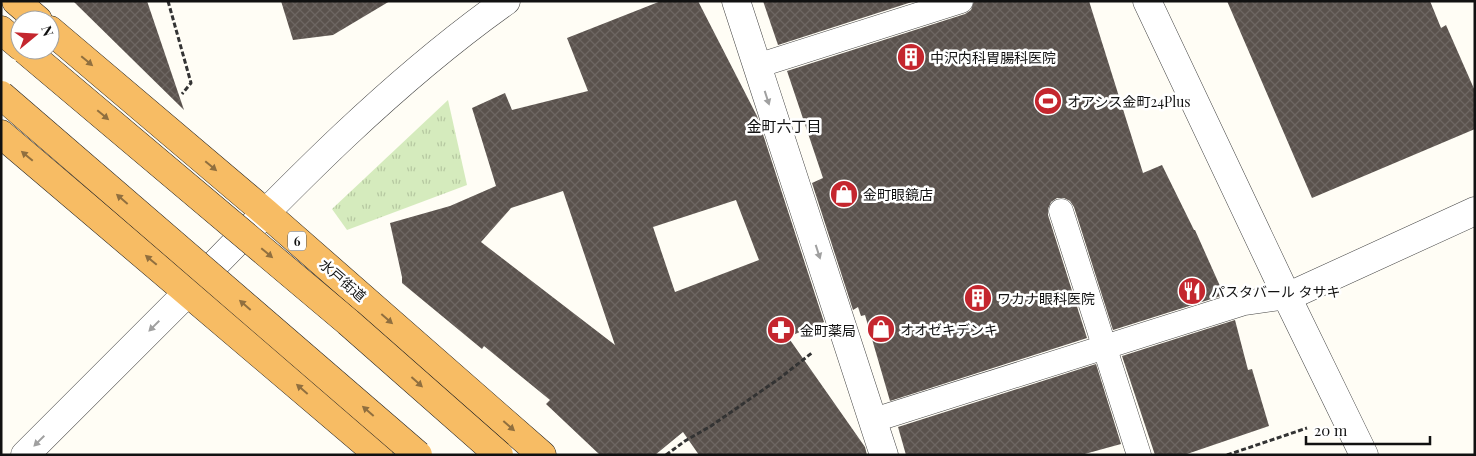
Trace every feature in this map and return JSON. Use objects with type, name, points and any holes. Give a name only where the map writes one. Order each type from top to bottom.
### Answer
[{"type":"highway","points":[[16,1],[26,10]]},
{"type":"highway","name":"水戸街道","points":[[60,38],[266,213],[542,455]]},
{"type":"highway","name":"水戸街道","points":[[37,60],[348,322],[499,455]]},
{"type":"highway","points":[[1,95],[418,455]]},
{"type":"highway","points":[[1,134],[379,455]]},
{"type":"street","points":[[25,455],[368,113],[418,69],[506,1]]},
{"type":"street","points":[[736,1],[884,455]]},
{"type":"street","points":[[1148,1],[1286,298],[1364,455]]},
{"type":"street","points":[[1286,298],[1475,211]]},
{"type":"lane","points":[[757,66],[961,1]]},
{"type":"lane","points":[[1061,211],[1139,455]]},
{"type":"lane","points":[[874,420],[1244,303],[1286,298]]},
{"type":"path","points":[[168,1],[191,83],[181,96]]},
{"type":"path","points":[[666,455],[780,378],[843,328]]},
{"type":"path","points":[[1227,455],[1307,428]]},
{"type":"green space","points":[[448,100],[467,185],[347,230],[332,209]]},
{"type":"building","points":[[73,1],[147,1],[184,110]]},
{"type":"building","points":[[281,1],[390,1],[333,35],[293,40]]},
{"type":"building","points":[[661,1],[698,1],[757,116],[824,322],[788,337],[865,447],[867,455],[699,455],[683,432],[655,455],[600,455],[546,404],[550,400],[484,346],[482,349],[402,283],[390,223],[450,206],[496,186],[472,108],[505,93],[512,110],[588,91],[567,38]],"holes":[[[563,191],[615,345],[481,242],[511,208]],[[736,200],[759,260],[675,292],[653,227]]]},
{"type":"building","points":[[763,1],[915,1],[778,45]]},
{"type":"building","points":[[974,1],[1089,1],[1143,173],[1162,165],[1195,230],[1224,295],[1113,330],[1074,207],[1070,201],[1064,198],[1057,198],[1051,202],[1048,215],[1087,338],[890,401],[865,315],[861,316],[858,307],[853,310],[812,183],[823,178],[787,71],[965,14],[971,10]]},
{"type":"building","points":[[1227,1],[1430,1],[1441,28],[1446,25],[1475,91],[1475,129],[1312,198]]},
{"type":"building","points":[[1235,320],[1248,370],[1252,369],[1269,426],[1184,455],[1155,455],[1122,356]]},
{"type":"building","points":[[1096,364],[1121,444],[1081,455],[906,455],[898,427]]},
{"type":"place","name":"中沢内科胃腸科医院","points":[[911,57]]},
{"type":"place","name":"オアシス金町24Plus","points":[[1048,101]]},
{"type":"place","name":"金町眼鏡店","points":[[844,194]]},
{"type":"place","name":"パスタバール タサキ","points":[[1192,291]]},
{"type":"place","name":"ワカナ眼科医院","points":[[978,298]]},
{"type":"place","name":"オオゼキデンキ","points":[[881,329]]},
{"type":"place","name":"金町薬局","points":[[781,330]]},
{"type":"district","name":"金町六丁目","points":[[784,126]]}]
